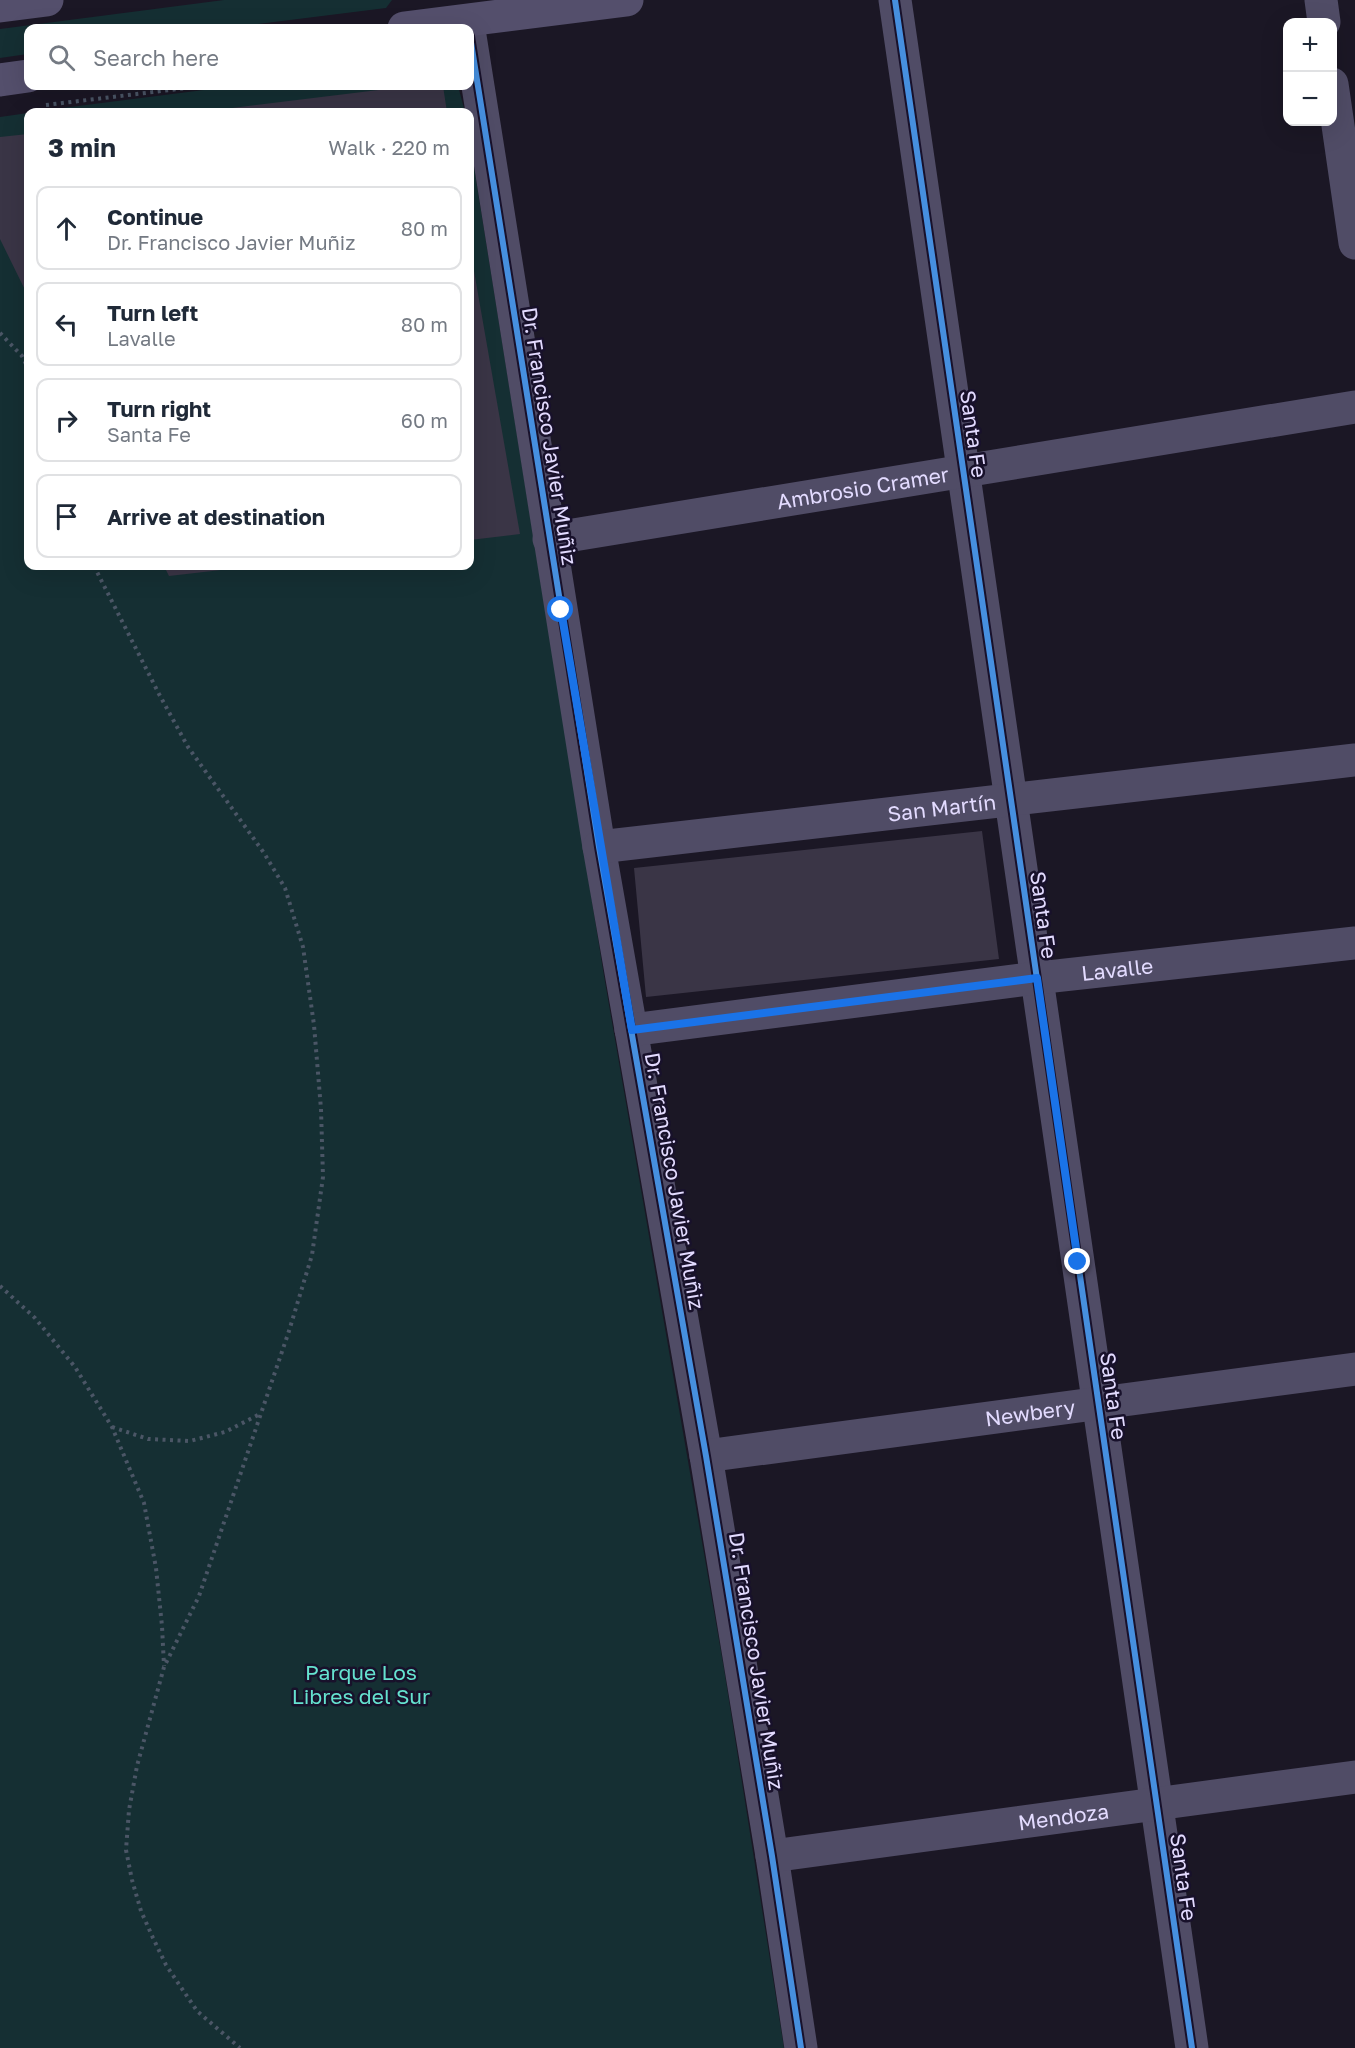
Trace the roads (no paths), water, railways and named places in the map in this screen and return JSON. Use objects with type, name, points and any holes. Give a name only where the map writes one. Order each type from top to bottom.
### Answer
[{"type":"main road","points":[[0,6],[47,0]]},
{"type":"main road","points":[[441,24],[627,0]]},
{"type":"main road","points":[[0,80],[24,77]]},
{"type":"street","name":"Santa Fe","points":[[895,0],[1192,2048]]},
{"type":"street","points":[[1320,0],[1323,18]]},
{"type":"street","name":"Dr. Francisco Javier Muñiz","points":[[474,59],[599,847],[706,1456],[801,2048]]},
{"type":"street","points":[[1337,119],[1355,243]]},
{"type":"street","name":"Ambrosio Cramer","points":[[549,539],[1355,407]]},
{"type":"street","name":"San Martín","points":[[599,847],[1355,760]]},
{"type":"street","name":"Lavalle","points":[[632,1030],[1037,978],[1355,943]]},
{"type":"street","name":"Newbery","points":[[706,1456],[1355,1369]]},
{"type":"street","name":"Mendoza","points":[[772,1856],[1355,1777]]},
{"type":"park label","name":"Parque Los Libres del Sur","points":[[361,1684]]}]
